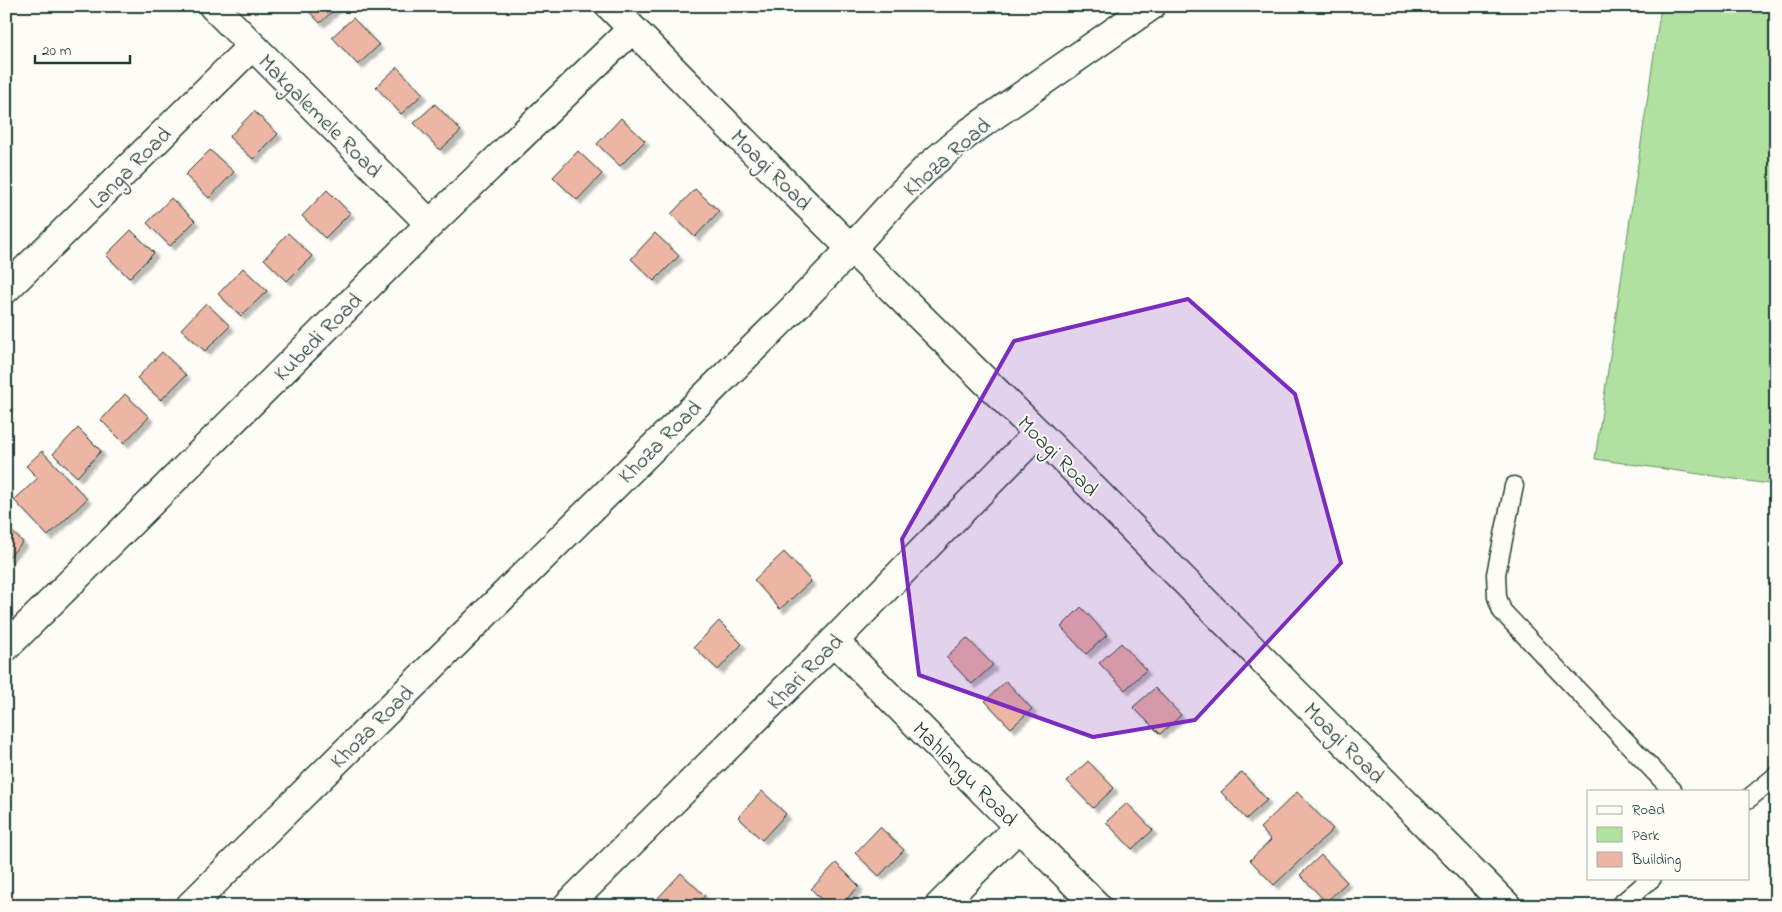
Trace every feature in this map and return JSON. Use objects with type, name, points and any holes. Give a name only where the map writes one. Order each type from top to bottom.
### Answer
[{"type":"street","name":"Makgalemele Road","points":[[213,6],[430,224]]},
{"type":"street","name":"Moagi Road","points":[[610,6],[796,194],[1038,433],[1507,906]]},
{"type":"street","name":"Khoza Road","points":[[190,906],[791,311],[905,190],[967,134],[1151,6]]},
{"type":"street","name":"Kubedi Road","points":[[6,647],[430,224],[632,29]]},
{"type":"street","name":"Langa Road","points":[[6,289],[252,46]]},
{"type":"street","name":"Khari Road","points":[[567,906],[834,641],[1038,433]]},
{"type":"street","name":"Mahlangu Road","points":[[834,641],[1098,906]]},
{"type":"street","points":[[939,906],[1019,827]]},
{"type":"lane","points":[[1514,486],[1496,574],[1497,597],[1502,611],[1672,790]]},
{"type":"lane","points":[[1750,796],[1776,776]]},
{"type":"lane","points":[[1619,906],[1650,880]]},
{"type":"highlighted area","points":[[1188,299],[1295,394],[1341,563],[1195,720],[1093,737],[919,675],[902,539],[1014,341]]},
{"type":"green space","points":[[1661,6],[1776,6],[1776,485],[1595,459]]},
{"type":"building","points":[[304,6],[338,6],[320,23]]},
{"type":"building","points":[[353,18],[379,45],[358,65],[332,37]]},
{"type":"building","points":[[397,67],[423,94],[401,114],[376,87]]},
{"type":"building","points":[[435,104],[461,131],[440,150],[414,123]]},
{"type":"building","points":[[254,111],[278,134],[253,159],[229,137]]},
{"type":"building","points":[[621,118],[645,141],[620,166],[597,144]]},
{"type":"building","points":[[210,150],[234,172],[209,198],[185,175]]},
{"type":"building","points":[[578,151],[602,174],[577,200],[553,177]]},
{"type":"building","points":[[695,189],[719,211],[695,237],[671,214]]},
{"type":"building","points":[[327,190],[350,213],[325,238],[302,216]]},
{"type":"building","points":[[171,198],[195,221],[170,246],[147,223]]},
{"type":"building","points":[[131,230],[154,253],[129,278],[106,255]]},
{"type":"building","points":[[288,233],[312,256],[287,281],[264,259]]},
{"type":"building","points":[[655,233],[679,256],[654,281],[631,259]]},
{"type":"building","points":[[243,268],[267,291],[241,316],[218,294]]},
{"type":"building","points":[[206,303],[230,326],[205,351],[181,329]]},
{"type":"building","points":[[162,352],[186,375],[161,400],[137,378]]},
{"type":"building","points":[[125,394],[149,417],[124,443],[101,420]]},
{"type":"building","points":[[78,428],[101,451],[77,477],[53,454]]},
{"type":"building","points":[[42,451],[87,499],[48,536],[14,500],[38,478],[26,466]]},
{"type":"building","points":[[6,526],[23,542],[6,560]]},
{"type":"building","points":[[784,552],[811,581],[780,609],[754,580]]},
{"type":"building","points":[[1081,607],[1107,635],[1086,654],[1061,627]]},
{"type":"building","points":[[719,621],[742,644],[718,670],[694,647]]},
{"type":"building","points":[[967,638],[993,665],[972,684],[946,657]]},
{"type":"building","points":[[1121,643],[1146,670],[1125,690],[1099,663]]},
{"type":"building","points":[[1006,681],[1032,709],[1011,728],[985,701]]},
{"type":"building","points":[[1155,688],[1181,715],[1160,734],[1133,707]]},
{"type":"building","points":[[1088,761],[1114,788],[1093,808],[1067,781]]},
{"type":"building","points":[[1242,772],[1267,800],[1246,819],[1221,792]]},
{"type":"building","points":[[762,791],[786,814],[762,840],[738,817]]},
{"type":"building","points":[[1297,792],[1333,829],[1274,885],[1250,860],[1271,840],[1260,828]]},
{"type":"building","points":[[1127,803],[1153,830],[1132,849],[1106,822]]},
{"type":"building","points":[[880,827],[904,850],[879,876],[855,853]]},
{"type":"building","points":[[1321,855],[1347,882],[1326,902],[1300,875]]},
{"type":"building","points":[[836,863],[859,886],[840,906],[828,906],[811,889]]},
{"type":"building","points":[[681,873],[705,896],[695,906],[664,906],[657,899]]}]
